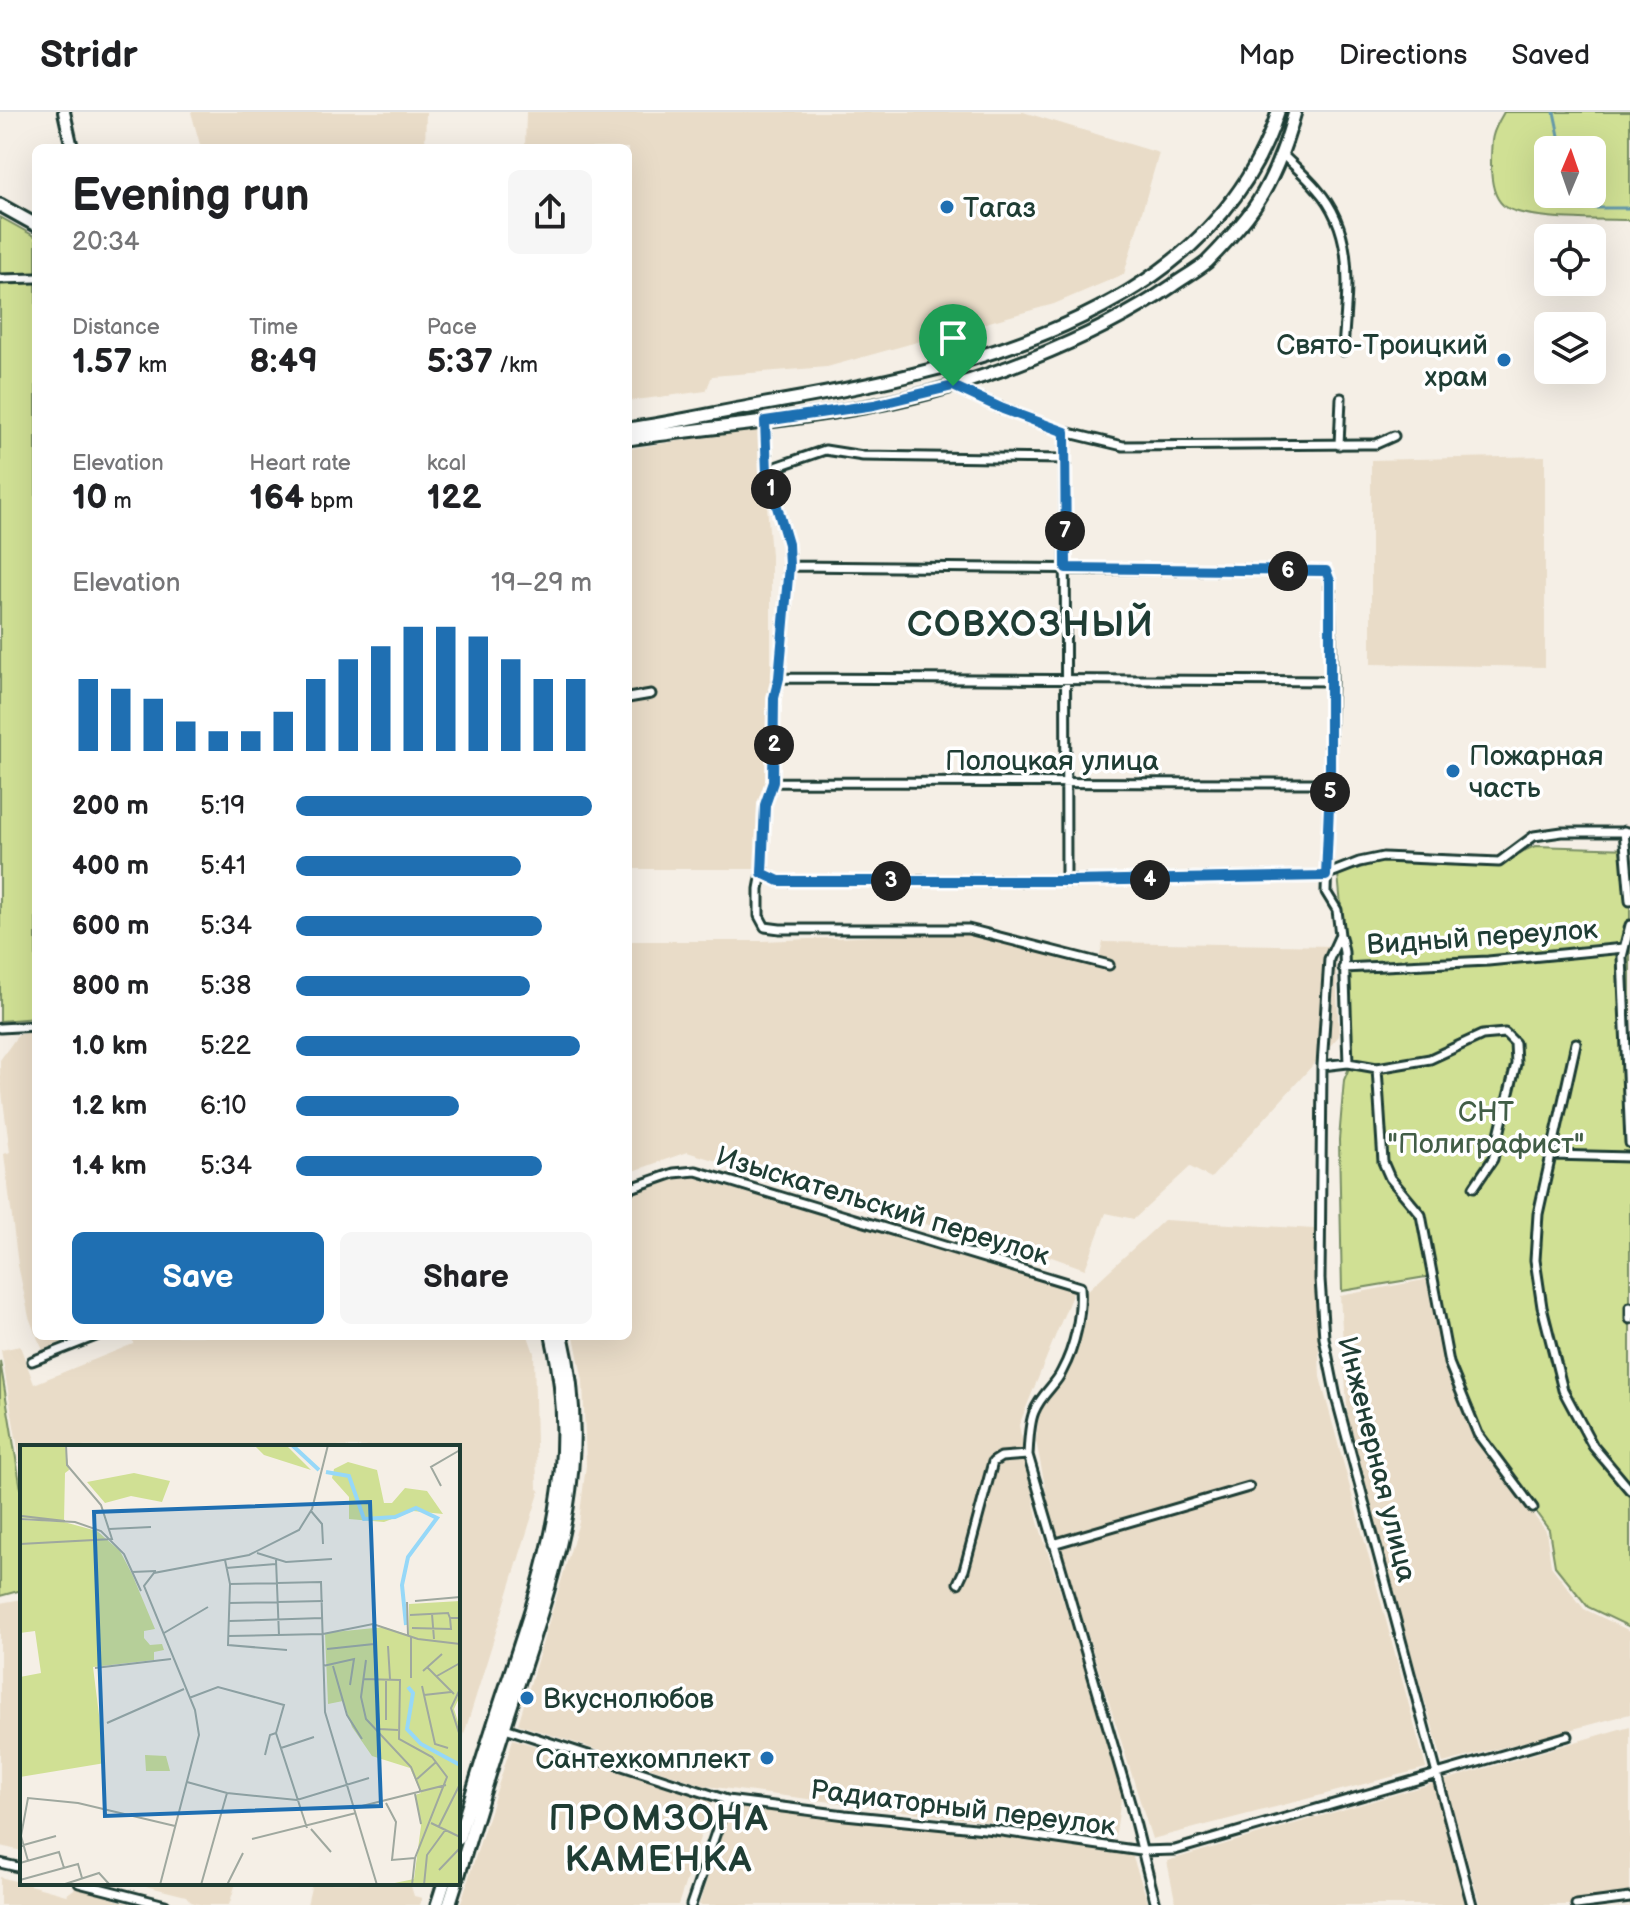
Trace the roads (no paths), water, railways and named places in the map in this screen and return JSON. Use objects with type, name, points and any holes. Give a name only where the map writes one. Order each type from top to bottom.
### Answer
[{"type":"main road","points":[[632,428],[704,418],[899,379],[998,349],[1082,316],[1139,285],[1183,253],[1214,225],[1248,178],[1265,147],[1278,112]]},
{"type":"main road","points":[[632,438],[874,405],[953,386],[1088,334],[1150,301],[1205,263],[1250,214],[1281,153],[1295,112]]},
{"type":"main road","points":[[0,205],[32,223]]},
{"type":"main road","points":[[460,1869],[543,1572],[561,1489],[564,1451],[562,1409],[553,1340]]},
{"type":"main road","points":[[460,1833],[553,1577],[571,1490],[574,1452],[572,1406],[563,1340]]},
{"type":"main road","points":[[437,1905],[443,1885]]},
{"type":"main road","points":[[449,1905],[455,1885]]},
{"type":"street","points":[[64,112],[71,144]]},
{"type":"street","points":[[1281,153],[1317,189],[1342,230],[1347,260],[1343,351]]},
{"type":"street","points":[[0,279],[32,278]]},
{"type":"street","points":[[953,386],[1065,432],[1123,446],[1376,444],[1394,436]]},
{"type":"street","points":[[1339,445],[1341,398]]},
{"type":"street","points":[[765,421],[767,470],[788,544],[789,566],[779,678],[774,698],[773,782],[765,805],[759,889],[759,916],[765,927],[968,929],[1109,965]]},
{"type":"street","points":[[1065,432],[1066,881]]},
{"type":"street","points":[[767,470],[825,450],[863,456],[1065,459]]},
{"type":"street","points":[[789,566],[1326,571],[1330,581],[1332,681],[1326,892],[1337,910],[1348,1063]]},
{"type":"street","points":[[779,678],[1332,681]]},
{"type":"street","points":[[632,697],[651,694]]},
{"type":"street","name":"Полоцкая улица","points":[[773,782],[1330,783]]},
{"type":"street","points":[[762,873],[779,881],[1066,881],[1326,876],[1359,862],[1383,857],[1499,862],[1534,836],[1562,832],[1627,831],[1630,901]]},
{"type":"street","points":[[1630,925],[1622,957],[1630,1143]]},
{"type":"street","name":"Инженерная улица","points":[[1340,935],[1329,959],[1322,1066],[1320,1279],[1324,1338],[1336,1397],[1472,1905]]},
{"type":"street","name":"Видный переулок","points":[[1343,968],[1488,961],[1624,948]]},
{"type":"street","points":[[0,1028],[32,1026]]},
{"type":"street","points":[[1322,1066],[1348,1063],[1377,1068],[1430,1059],[1482,1035],[1505,1033],[1515,1043],[1516,1064],[1493,1159],[1474,1187]]},
{"type":"street","points":[[1576,1043],[1538,1214],[1535,1260],[1542,1307],[1563,1390],[1593,1446],[1630,1490]]},
{"type":"street","points":[[1377,1068],[1383,1162],[1390,1178],[1421,1215],[1449,1363],[1478,1434],[1533,1508]]},
{"type":"street","points":[[1552,1155],[1630,1157]]},
{"type":"street","name":"Изыскательский переулок","points":[[632,1188],[674,1173],[696,1171],[1080,1287]]},
{"type":"street","name":"Радиаторный переулок","points":[[1080,1287],[1076,1331],[1061,1374],[1048,1387],[1033,1415],[1028,1455],[1131,1806],[1156,1905]]},
{"type":"street","points":[[1630,1307],[1630,1319]]},
{"type":"street","points":[[32,1361],[86,1340]]},
{"type":"street","points":[[958,1583],[993,1462],[1017,1454],[1028,1455]]},
{"type":"street","points":[[1053,1544],[1249,1487]]},
{"type":"street","name":"Радиаторный переулок","points":[[499,1726],[727,1800],[995,1830],[1141,1851],[1175,1850],[1568,1736]]},
{"type":"street","points":[[691,1905],[727,1800]]},
{"type":"street","points":[[0,1863],[20,1868]]},
{"type":"street","points":[[87,1885],[165,1905]]},
{"type":"street","points":[[1576,1905],[1630,1898]]},
{"type":"waterway","points":[[1554,112],[1559,136]]},
{"type":"waterway","points":[[1606,208],[1630,208]]},
{"type":"place","name":"Тагаз","points":[[947,207]]},
{"type":"place","name":"Свято-Троицкий храм","points":[[1504,360]]},
{"type":"place","name":"Пожарная часть","points":[[1453,771]]},
{"type":"place","name":"Вкуснолюбов","points":[[527,1698]]},
{"type":"place","name":"Сантехкомплект","points":[[767,1758]]},
{"type":"district","name":"СОВХОЗНЫЙ","points":[[1031,623]]},
{"type":"district","name":"ПРОМЗОНА КАМЕНКА","points":[[659,1838]]},
{"type":"park label","name":"СНТ \"Полиграфист\"","points":[[1486,1127]]}]
